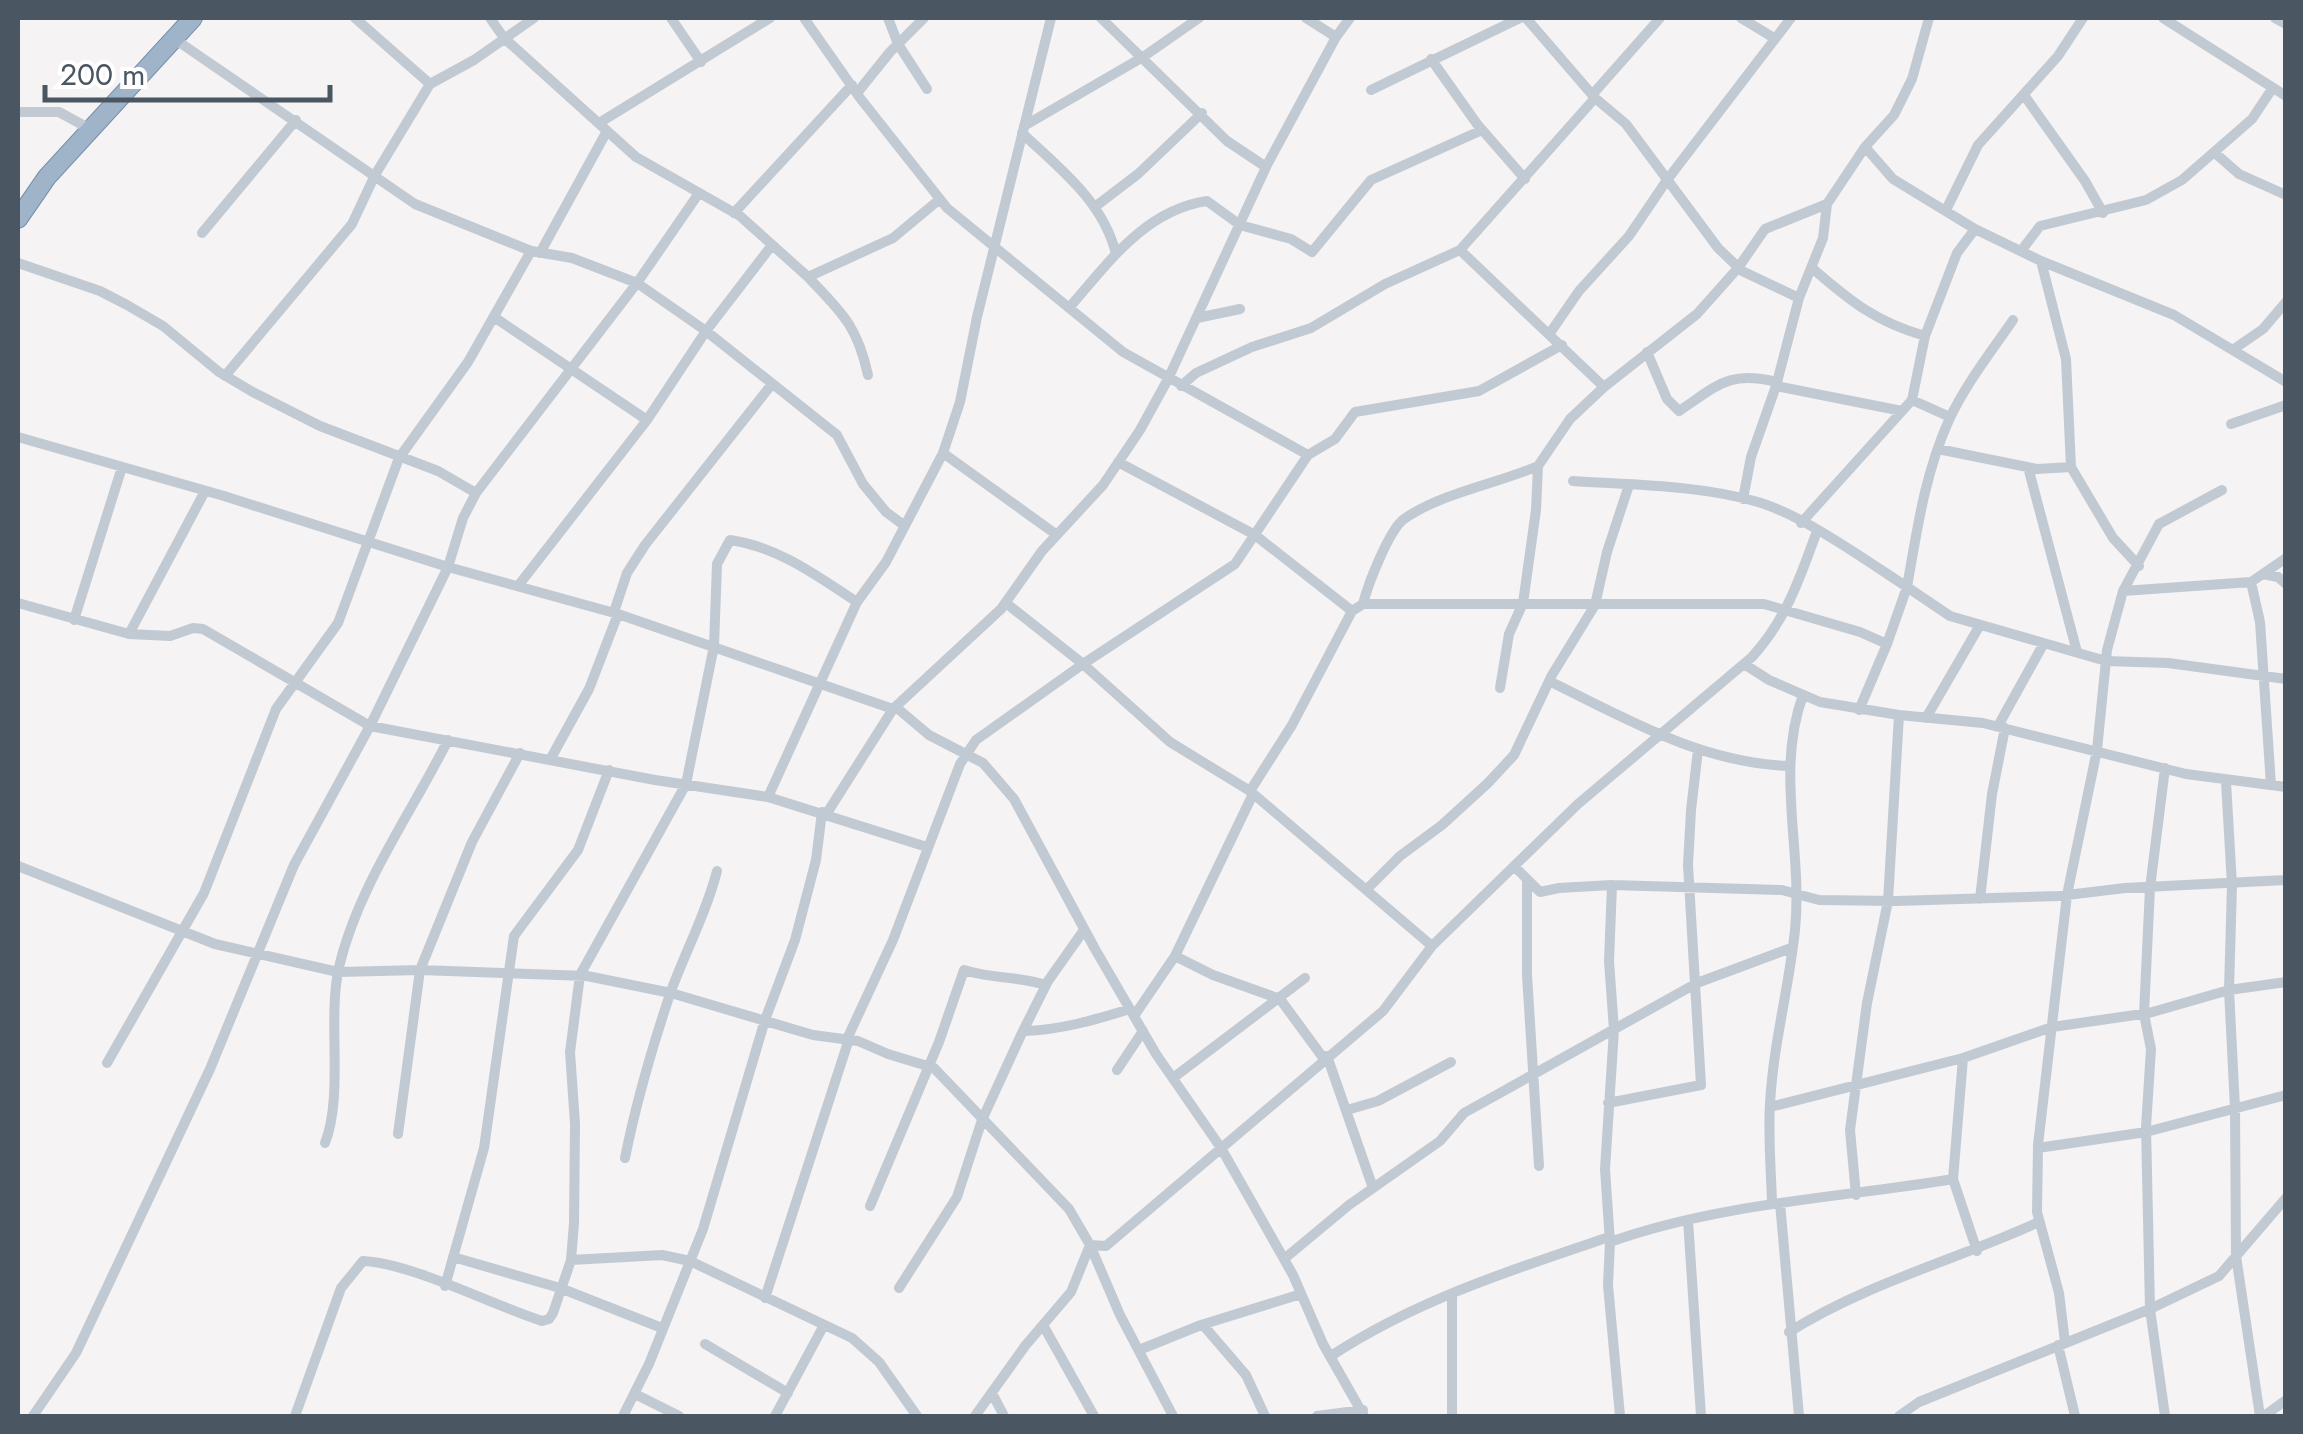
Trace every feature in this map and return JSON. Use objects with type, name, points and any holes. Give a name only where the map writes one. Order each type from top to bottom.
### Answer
[{"type":"highway","points":[[18,219],[47,177],[193,18]]},
{"type":"street","points":[[355,18],[430,84]]},
{"type":"street","points":[[490,18],[504,38],[636,158],[734,213],[808,277],[849,320],[861,345],[868,375]]},
{"type":"street","points":[[225,376],[352,224],[375,175],[430,84],[534,18]]},
{"type":"street","points":[[671,18],[701,62]]},
{"type":"street","points":[[108,1062],[204,893],[272,718],[293,682],[338,622],[400,458],[468,362],[536,252],[603,127],[770,18]]},
{"type":"street","points":[[804,18],[940,199],[996,248],[1124,352],[1308,456]]},
{"type":"street","points":[[888,18],[898,44],[927,89]]},
{"type":"street","points":[[734,213],[924,18]]},
{"type":"street","points":[[768,797],[858,602],[905,526],[943,453],[960,402],[1051,18]]},
{"type":"street","points":[[1101,18],[1227,140],[1266,167]]},
{"type":"street","points":[[1023,130],[1144,57],[1199,18]]},
{"type":"street","points":[[1306,18],[1336,38]]},
{"type":"street","points":[[623,1416],[704,1229],[804,908],[824,812],[895,708],[1006,603],[1057,535],[1103,485],[1168,379],[1266,167],[1350,18]]},
{"type":"street","points":[[1371,90],[1523,18],[1594,96],[1626,124],[1718,248],[1738,268],[1799,298]]},
{"type":"street","points":[[1181,386],[1196,374],[1252,348],[1311,328],[1385,284],[1460,250],[1660,18]]},
{"type":"street","points":[[1740,18],[1774,38]]},
{"type":"street","points":[[1550,334],[1578,291],[1629,236],[1791,18]]},
{"type":"street","points":[[1743,500],[1799,298],[1823,238],[1827,204],[1865,147],[1894,115],[1912,79],[1930,18]]},
{"type":"street","points":[[1946,210],[1978,144],[2058,56],[2084,18]]},
{"type":"street","points":[[2163,18],[2286,96]]},
{"type":"street","points":[[2275,18],[2286,24]]},
{"type":"street","points":[[176,40],[416,204],[536,252],[572,258],[636,283],[706,330],[838,436],[863,484],[886,512],[905,526]]},
{"type":"street","points":[[1431,59],[1482,130],[1524,179]]},
{"type":"street","points":[[2021,251],[2040,226],[2146,200],[2182,180],[2252,120],[2272,89]]},
{"type":"street","points":[[2024,95],[2103,213]]},
{"type":"street","points":[[18,112],[60,112],[90,128]]},
{"type":"street","points":[[1096,206],[1138,174],[1202,114]]},
{"type":"street","points":[[202,234],[296,120]]},
{"type":"street","points":[[1023,130],[1096,206],[1110,230],[1116,254]]},
{"type":"street","points":[[1069,308],[1143,228],[1186,204],[1206,201],[1240,225],[1291,240],[1312,252],[1372,180],[1482,130]]},
{"type":"street","points":[[1865,147],[1892,178],[1976,229],[2174,315],[2286,382]]},
{"type":"street","points":[[2216,153],[2239,174],[2286,195]]},
{"type":"street","points":[[34,1416],[76,1353],[210,1069],[294,865],[370,726],[448,567],[463,518],[476,492],[636,283],[698,192]]},
{"type":"street","points":[[808,277],[893,238],[940,199]]},
{"type":"street","points":[[1500,688],[1509,634],[1523,603],[1538,466],[1570,419],[1604,386],[1698,314],[1765,229],[1827,204]]},
{"type":"street","points":[[1801,523],[1912,400],[1925,336],[1957,253],[1976,229]]},
{"type":"street","points":[[518,586],[647,420],[706,330],[772,244]]},
{"type":"street","points":[[1460,250],[1604,386]]},
{"type":"street","points":[[2041,260],[2066,359],[2071,467],[2113,538],[2138,566]]},
{"type":"street","points":[[18,263],[127,305],[163,326],[225,376],[320,426],[438,470],[476,492]]},
{"type":"street","points":[[1812,268],[1864,312],[1925,336]]},
{"type":"street","points":[[2234,349],[2262,329],[2286,302]]},
{"type":"street","points":[[1196,318],[1240,309]]},
{"type":"street","points":[[494,316],[647,420]]},
{"type":"street","points":[[1859,710],[1908,587],[1919,514],[1950,417],[2012,320]]},
{"type":"street","points":[[765,1298],[848,1039],[976,740],[1235,564],[1308,456],[1335,439],[1355,412],[1479,391],[1562,345]]},
{"type":"street","points":[[1647,352],[1667,399],[1679,411],[1713,385],[1760,378],[1902,411]]},
{"type":"street","points":[[551,758],[589,689],[627,573],[772,384]]},
{"type":"street","points":[[1912,400],[1950,417]]},
{"type":"street","points":[[2231,424],[2286,404]]},
{"type":"street","points":[[18,438],[448,567],[616,613],[714,646],[820,686],[895,708],[929,735],[983,764],[1014,799],[1143,1031],[1221,1148],[1284,1258],[1330,1356],[1363,1414],[1317,1416]]},
{"type":"street","points":[[1938,449],[2028,468],[2071,467]]},
{"type":"street","points":[[943,453],[1057,535]]},
{"type":"street","points":[[1118,462],[1255,535],[1352,612]]},
{"type":"street","points":[[1024,1031],[1066,1027],[1132,1012],[1175,956],[1251,792],[1352,612],[1362,604],[1401,520],[1458,494],[1538,466]]},
{"type":"street","points":[[74,620],[122,467]]},
{"type":"street","points":[[2028,468],[2077,652]]},
{"type":"street","points":[[1573,481],[1688,490],[1761,503],[1818,531],[1950,616],[1980,626],[2106,660],[2168,663],[2286,679]]},
{"type":"street","points":[[1366,890],[1400,856],[1442,825],[1514,755],[1549,681],[1596,605],[1607,552],[1629,485]]},
{"type":"street","points":[[2074,1416],[2062,1344],[2060,1293],[2039,1222],[2038,1148],[2067,895],[2097,750],[2106,660],[2122,591],[2159,524],[2222,490]]},
{"type":"street","points":[[129,634],[205,491]]},
{"type":"street","points":[[1090,1244],[1106,1246],[1383,1011],[1432,946],[1578,804],[1744,664],[1775,632],[1818,531]]},
{"type":"street","points":[[295,1416],[341,1288],[363,1261],[376,1262],[542,1321],[553,1313],[571,1260],[575,1124],[570,1052],[580,975],[686,784],[714,646],[717,564],[730,540],[762,546],[797,562],[858,602]]},
{"type":"street","points":[[2122,591],[2251,582],[2286,558]]},
{"type":"street","points":[[2263,574],[2278,577],[2286,584]]},
{"type":"street","points":[[2251,582],[2260,622],[2271,785]]},
{"type":"street","points":[[1006,603],[1083,664],[1170,742],[1251,792],[1432,946]]},
{"type":"street","points":[[18,604],[129,634],[170,636],[194,628],[204,630],[370,726],[768,797],[927,847]]},
{"type":"street","points":[[1362,604],[1764,604],[1887,644]]},
{"type":"street","points":[[1926,718],[1980,626]]},
{"type":"street","points":[[1980,899],[2002,727],[2044,643]]},
{"type":"street","points":[[1744,664],[1820,702],[2002,727],[2226,782],[2286,787]]},
{"type":"street","points":[[1549,681],[1659,736],[1698,750],[1732,761],[1789,766]]},
{"type":"street","points":[[1799,1416],[1770,1107],[1796,896],[1789,766],[1794,718],[1803,694]]},
{"type":"street","points":[[1856,1195],[1850,1130],[1867,1002],[1888,902],[1899,715]]},
{"type":"street","points":[[325,1143],[338,972],[349,931],[448,740]]},
{"type":"street","points":[[1608,1103],[1701,1085],[1688,865],[1698,750]]},
{"type":"street","points":[[398,1134],[420,970],[472,842],[520,752]]},
{"type":"street","points":[[2165,768],[2150,888],[2144,1014],[2151,1050],[2146,1132],[2150,1309],[2165,1416]]},
{"type":"street","points":[[445,1286],[484,1148],[514,936],[578,850],[609,770]]},
{"type":"street","points":[[2226,782],[2232,884],[2229,990],[2236,1256],[2262,1416],[2286,1400]]},
{"type":"street","points":[[18,866],[180,932],[255,955],[338,972],[420,970],[580,975],[671,993],[813,1036],[848,1039],[934,1068],[1069,1209],[1090,1244],[1173,1416]]},
{"type":"street","points":[[1514,866],[1540,892],[1612,885],[1782,890],[1819,900],[1888,902],[2286,880]]},
{"type":"street","points":[[624,1158],[632,1118],[671,993],[707,910],[717,871]]},
{"type":"street","points":[[1527,880],[1531,1076],[1539,1166]]},
{"type":"street","points":[[1612,885],[1609,961],[1614,1030],[1605,1170],[1610,1240],[1608,1285],[1620,1416]]},
{"type":"street","points":[[898,1288],[957,1196],[982,1120],[1024,1031],[1046,985],[1084,930]]},
{"type":"street","points":[[1284,1258],[1372,1188],[1440,1141],[1464,1113],[1697,983],[1791,948]]},
{"type":"street","points":[[1175,956],[1213,975],[1280,999],[1326,1057],[1372,1188]]},
{"type":"street","points":[[870,1206],[964,970],[985,977],[1026,978],[1046,985]]},
{"type":"street","points":[[1173,1078],[1305,978]]},
{"type":"street","points":[[1770,1107],[1962,1058],[2052,1026],[2144,1014],[2229,990],[2286,982]]},
{"type":"street","points":[[1117,1070],[1143,1031]]},
{"type":"street","points":[[1962,1058],[1953,1179],[1977,1250]]},
{"type":"street","points":[[1347,1110],[1378,1101],[1451,1062]]},
{"type":"street","points":[[2038,1148],[2146,1132],[2286,1095]]},
{"type":"street","points":[[1330,1356],[1357,1339],[1493,1275],[1660,1224],[1776,1203],[1953,1179]]},
{"type":"street","points":[[1898,1416],[1920,1402],[2150,1309],[2220,1276],[2286,1198]]},
{"type":"street","points":[[1688,1220],[1700,1416]]},
{"type":"street","points":[[1789,1332],[1868,1288],[1977,1250],[2039,1222]]},
{"type":"street","points":[[975,1416],[1071,1292],[1090,1244]]},
{"type":"street","points":[[571,1260],[662,1255],[690,1261],[852,1338],[879,1362],[917,1416]]},
{"type":"street","points":[[453,1257],[560,1288],[662,1328]]},
{"type":"street","points":[[1139,1350],[1202,1325],[1301,1294]]},
{"type":"street","points":[[1452,1294],[1452,1416]]},
{"type":"street","points":[[1043,1324],[1094,1416]]},
{"type":"street","points":[[775,1416],[824,1325]]},
{"type":"street","points":[[1202,1325],[1246,1375],[1265,1416]]},
{"type":"street","points":[[704,1344],[788,1393]]},
{"type":"street","points":[[992,1393],[1004,1416]]},
{"type":"street","points":[[635,1394],[679,1416]]}]
